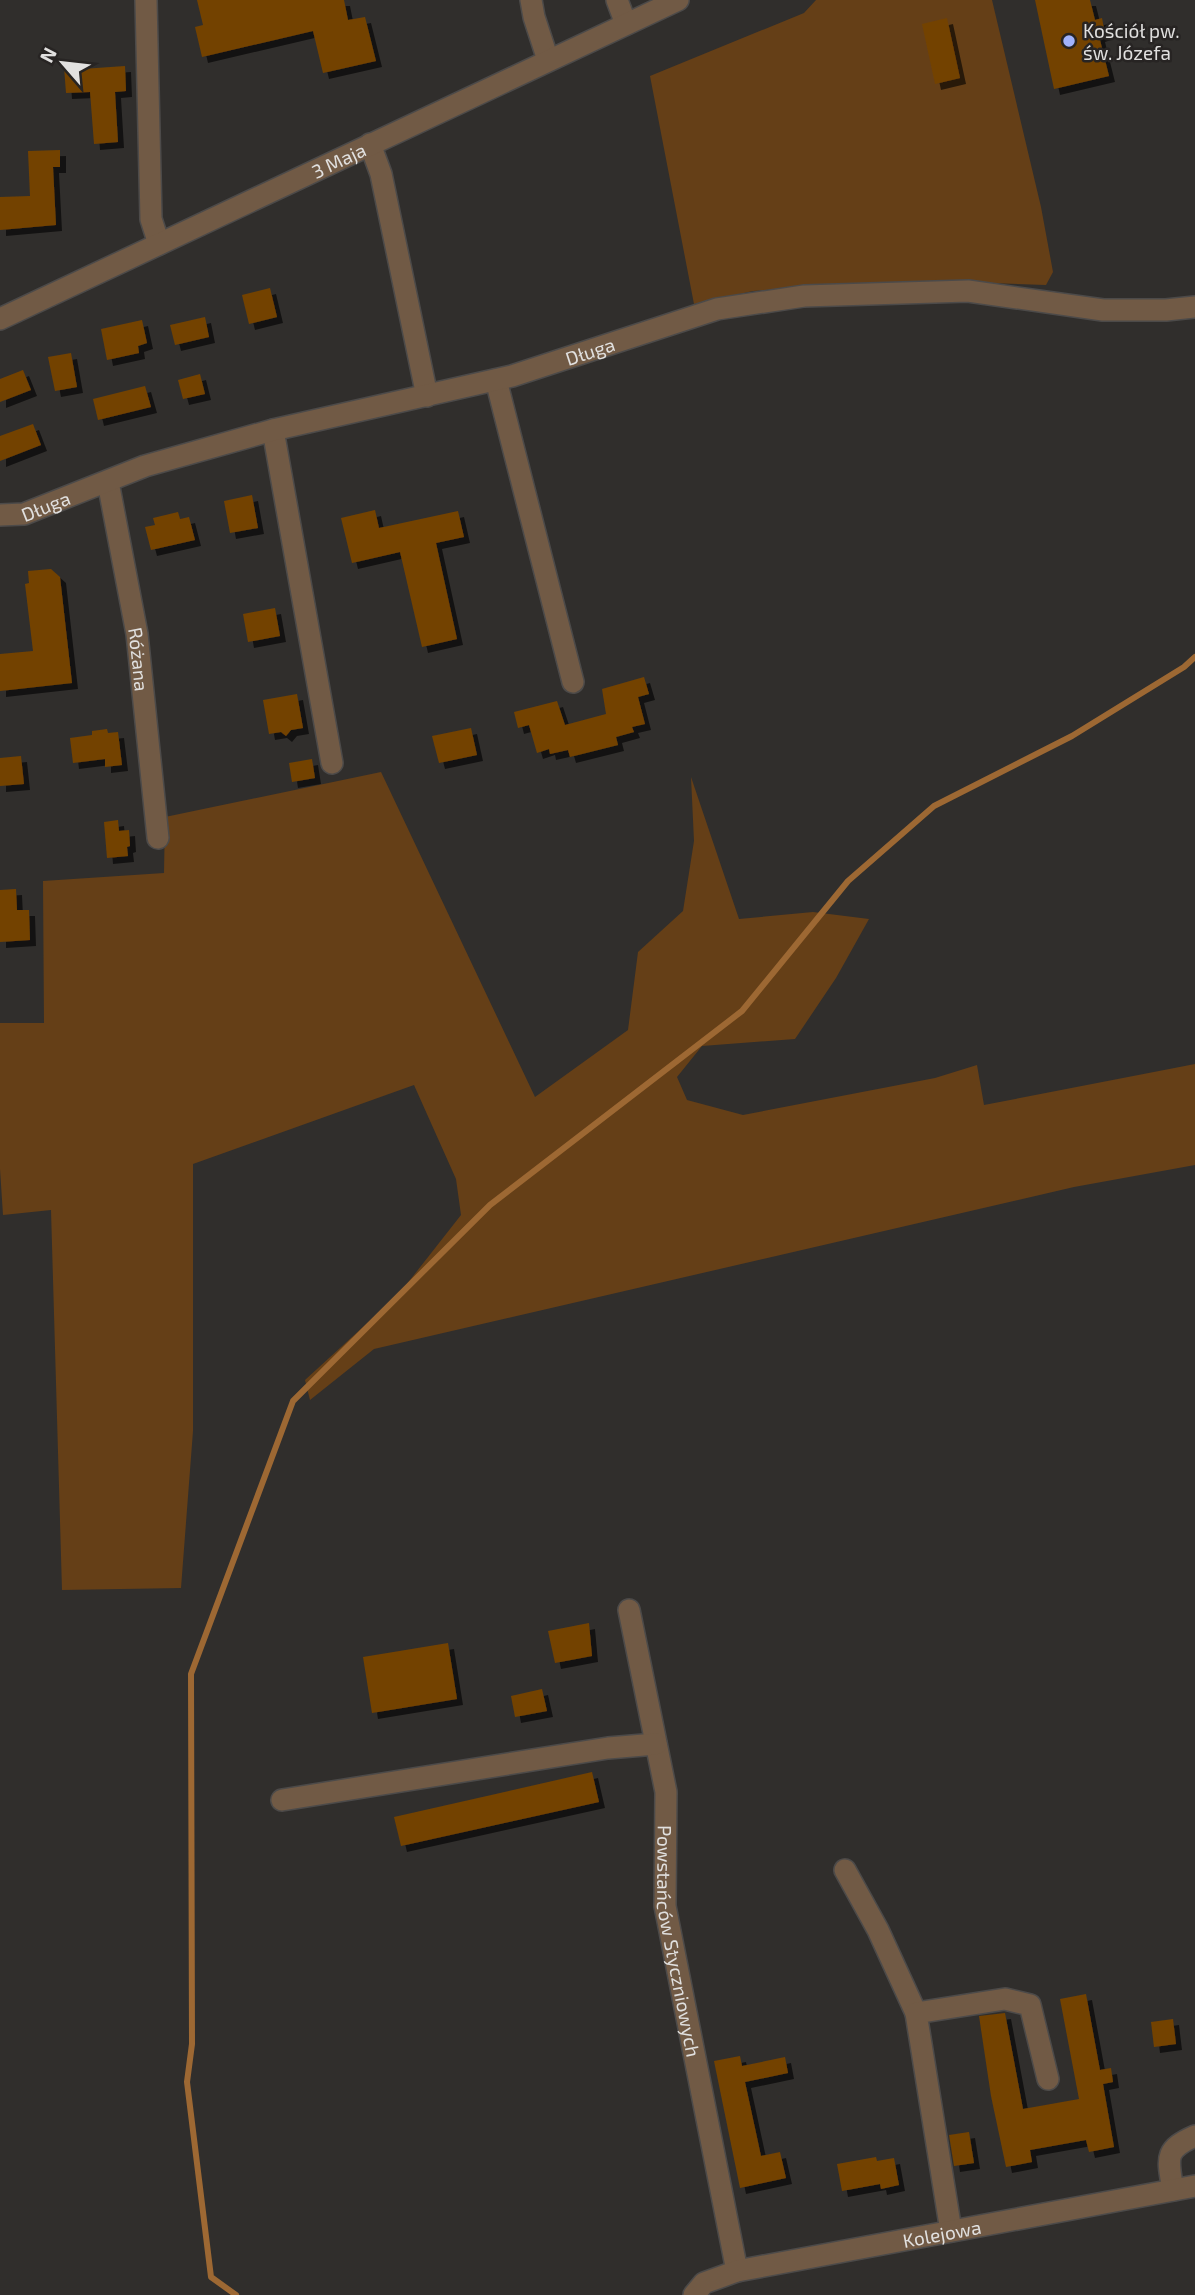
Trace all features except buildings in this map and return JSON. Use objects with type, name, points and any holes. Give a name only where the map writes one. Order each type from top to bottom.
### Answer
[{"type":"street","points":[[146,0],[151,219],[159,244]]},
{"type":"street","points":[[531,0],[548,60]]},
{"type":"street","points":[[617,0],[626,24]]},
{"type":"street","name":"3 Maja","points":[[0,319],[678,0]]},
{"type":"street","points":[[370,144],[381,174],[427,397]]},
{"type":"street","name":"Długa","points":[[0,515],[24,514],[145,466],[273,430],[496,380],[717,309],[804,296],[968,291],[1103,310],[1195,307]]},
{"type":"street","points":[[496,380],[573,681]]},
{"type":"street","points":[[273,430],[332,763]]},
{"type":"street","name":"Różana","points":[[108,482],[137,634],[158,838]]},
{"type":"street","name":"Powstańców Styczniowych","points":[[629,1610],[666,1792],[665,1906],[737,2271]]},
{"type":"street","points":[[282,1800],[608,1748],[656,1744]]},
{"type":"street","points":[[845,1870],[878,1930],[916,2013],[951,2231]]},
{"type":"street","points":[[916,2013],[1005,1998],[1030,2005],[1048,2079]]},
{"type":"street","points":[[1173,2190],[1168,2160],[1178,2144],[1195,2136]]},
{"type":"street","name":"Kolejowa","points":[[694,2295],[704,2283],[737,2271],[1195,2186]]},
{"type":"shaded area","points":[[816,0],[992,0],[1041,207],[1053,272],[1046,285],[963,282],[809,287],[753,291],[694,304],[650,76],[804,13]]},
{"type":"shaded area","points":[[381,772],[535,1097],[628,1030],[638,952],[683,911],[694,841],[691,777],[739,919],[813,912],[869,919],[836,978],[795,1039],[702,1046],[677,1077],[687,1100],[743,1115],[935,1078],[977,1065],[984,1105],[1195,1064],[1195,1165],[1074,1187],[374,1349],[310,1400],[305,1380],[399,1294],[461,1215],[456,1179],[414,1085],[193,1164],[193,1431],[181,1588],[62,1590],[51,1210],[3,1215],[0,1169],[0,1023],[44,1023],[43,881],[164,873],[165,817]]},
{"type":"waterway","points":[[236,2295],[211,2277],[187,2082],[192,2044],[191,1674],[293,1401],[490,1205],[742,1011],[848,881],[934,806],[1072,736],[1184,667],[1195,657]]},
{"type":"place","name":"Kościół pw. św. Józefa","points":[[1069,41]]}]
